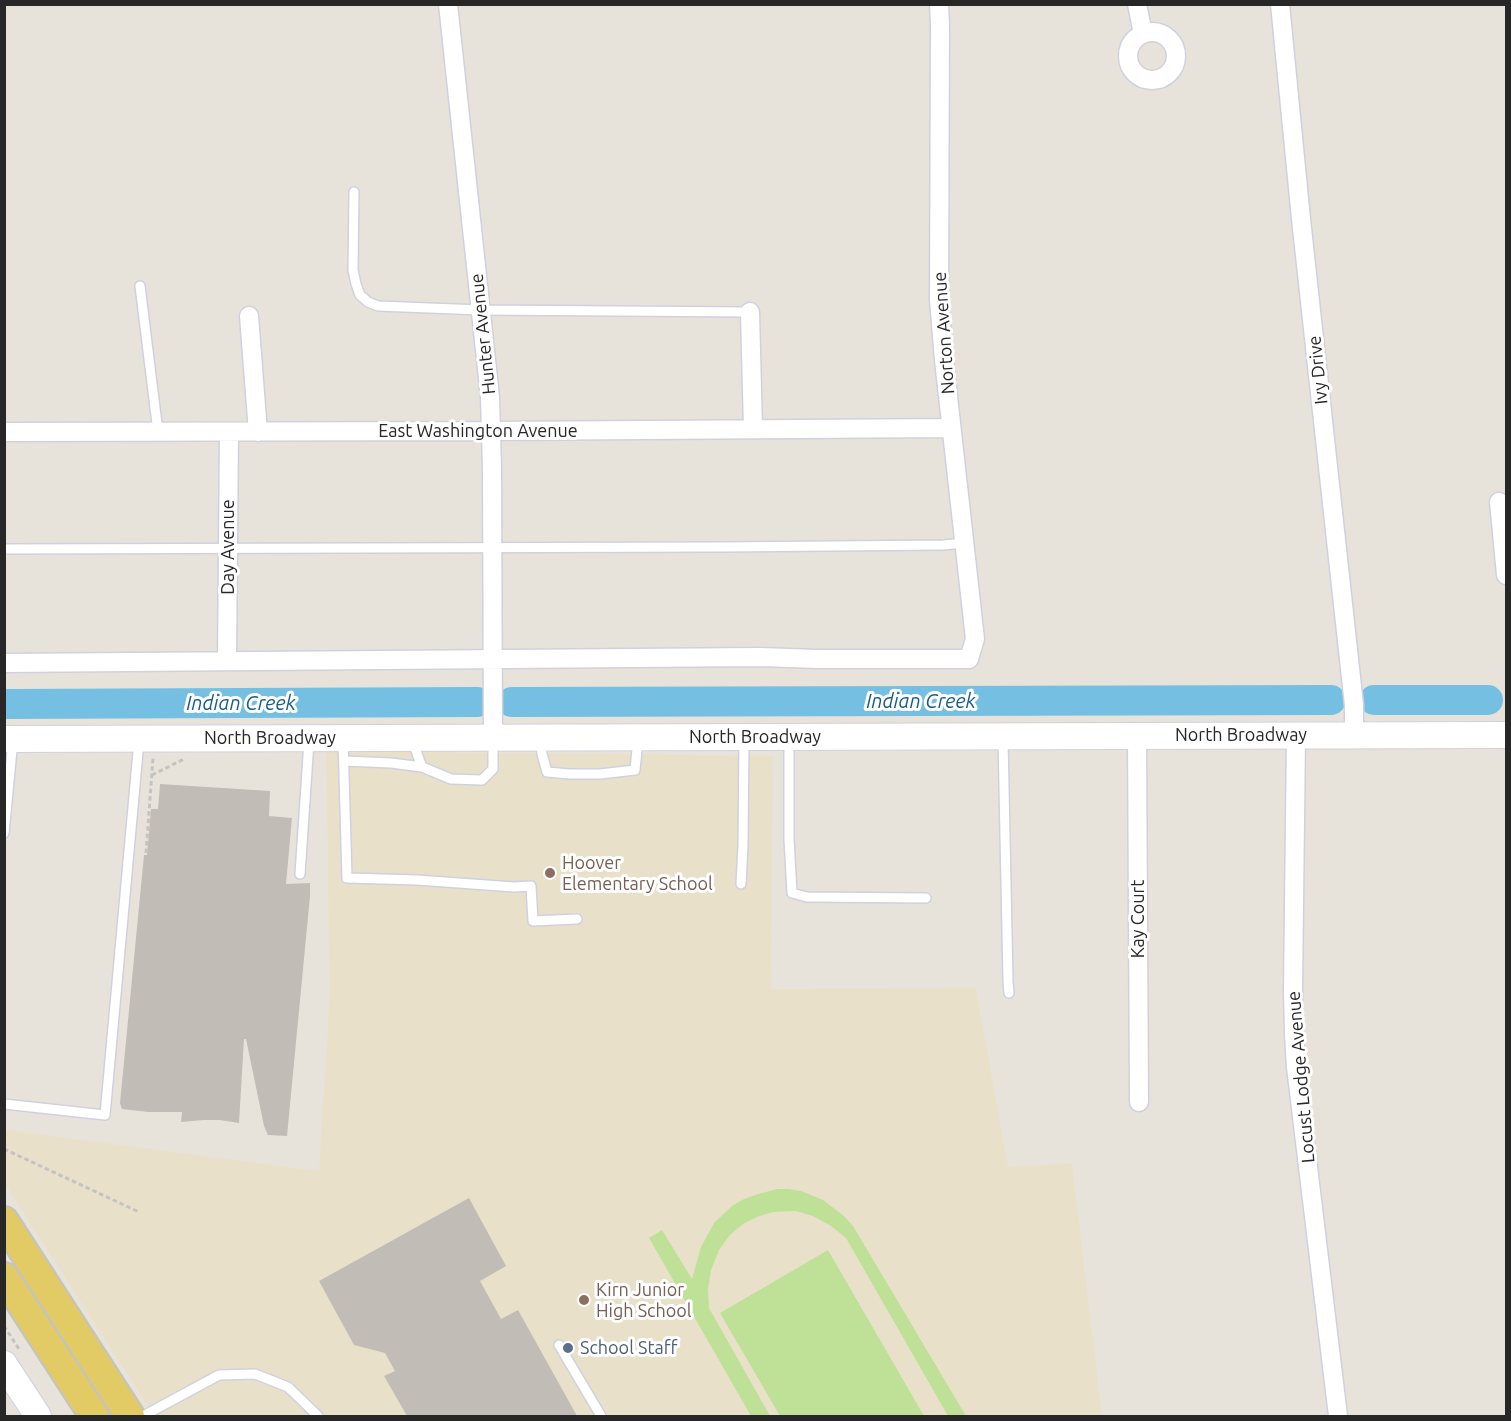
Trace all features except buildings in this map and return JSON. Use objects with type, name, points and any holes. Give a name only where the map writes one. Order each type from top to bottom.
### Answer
[{"type":"main road","name":"North Broadway","points":[[9,739],[146,748],[309,738],[343,749],[412,738],[1506,735]]},
{"type":"main road","points":[[4,1221],[130,1416]]},
{"type":"main road","points":[[4,1277],[94,1416]]},
{"type":"main road","points":[[4,1364],[38,1416]]},
{"type":"street","name":"Hunter Avenue","points":[[448,4],[489,376],[493,547],[493,738]]},
{"type":"street","name":"Norton Avenue","points":[[492,658],[969,659],[975,639],[939,300],[939,4]]},
{"type":"street","points":[[1137,4],[1143,34]]},
{"type":"street","name":"Ivy Drive","points":[[1280,4],[1354,705],[1354,735]]},
{"type":"street","points":[[750,312],[753,429]]},
{"type":"street","points":[[249,316],[258,432]]},
{"type":"street","name":"East Washington Avenue","points":[[4,432],[951,428]]},
{"type":"street","name":"Day Avenue","points":[[227,661],[229,432]]},
{"type":"street","points":[[1499,502],[1506,575]]},
{"type":"street","points":[[4,663],[492,658]]},
{"type":"street","name":"Locust Lodge Avenue","points":[[1296,735],[1294,1035],[1338,1416]]},
{"type":"street","name":"Kay Court","points":[[1137,736],[1139,1102]]},
{"type":"lane","points":[[354,192],[353,270],[360,295],[368,302],[378,306],[481,310],[750,312]]},
{"type":"lane","points":[[140,286],[158,432]]},
{"type":"lane","points":[[4,549],[722,547],[964,543]]},
{"type":"lane","points":[[1004,736],[1007,969],[1010,993]]},
{"type":"lane","points":[[540,738],[547,772],[600,774],[635,770],[638,737]]},
{"type":"lane","points":[[741,884],[744,737]]},
{"type":"lane","points":[[789,737],[789,839],[792,893],[807,897],[926,898]]},
{"type":"lane","points":[[300,874],[309,738]]},
{"type":"lane","points":[[412,738],[422,767]]},
{"type":"lane","points":[[493,738],[493,769],[482,780],[451,779],[422,767],[391,763],[343,749],[347,878],[417,880],[514,888],[531,886],[533,921],[577,919]]},
{"type":"lane","points":[[4,833],[9,739]]},
{"type":"lane","points":[[4,1104],[105,1115],[146,748]]},
{"type":"lane","points":[[559,1345],[601,1416]]},
{"type":"lane","points":[[143,1416],[219,1375],[255,1374],[288,1387],[318,1416]]},
{"type":"path","points":[[146,748],[152,776],[146,853]]},
{"type":"path","points":[[152,776],[191,756]]},
{"type":"path","points":[[4,1149],[139,1212]]},
{"type":"shaded area","name":"Kirn Junior High School","points":[[326,751],[773,756],[771,989],[976,988],[1008,1167],[1072,1163],[1102,1416],[154,1416],[5,1184],[5,1130],[319,1171],[330,993]]},
{"type":"green space","points":[[777,1189],[801,1191],[823,1200],[853,1226],[966,1416],[948,1416],[846,1238],[813,1216],[796,1211],[773,1212],[743,1224],[730,1235],[719,1250],[711,1270],[708,1289],[709,1308],[770,1416],[751,1416],[649,1238],[662,1230],[692,1279],[701,1247],[714,1223],[742,1200]]},
{"type":"green space","points":[[828,1250],[924,1416],[780,1416],[720,1313]]},
{"type":"waterway","name":"Indian Creek","points":[[512,702],[1331,700]]},
{"type":"waterway","name":"Indian Creek","points":[[1374,700],[1488,700]]},
{"type":"waterway","name":"Indian Creek","points":[[4,704],[477,702]]},
{"type":"place","name":"Hoover Elementary School","points":[[550,873]]},
{"type":"place","name":"Kirn Junior High School","points":[[584,1300]]},
{"type":"place","name":"School Staff","points":[[568,1348]]}]
